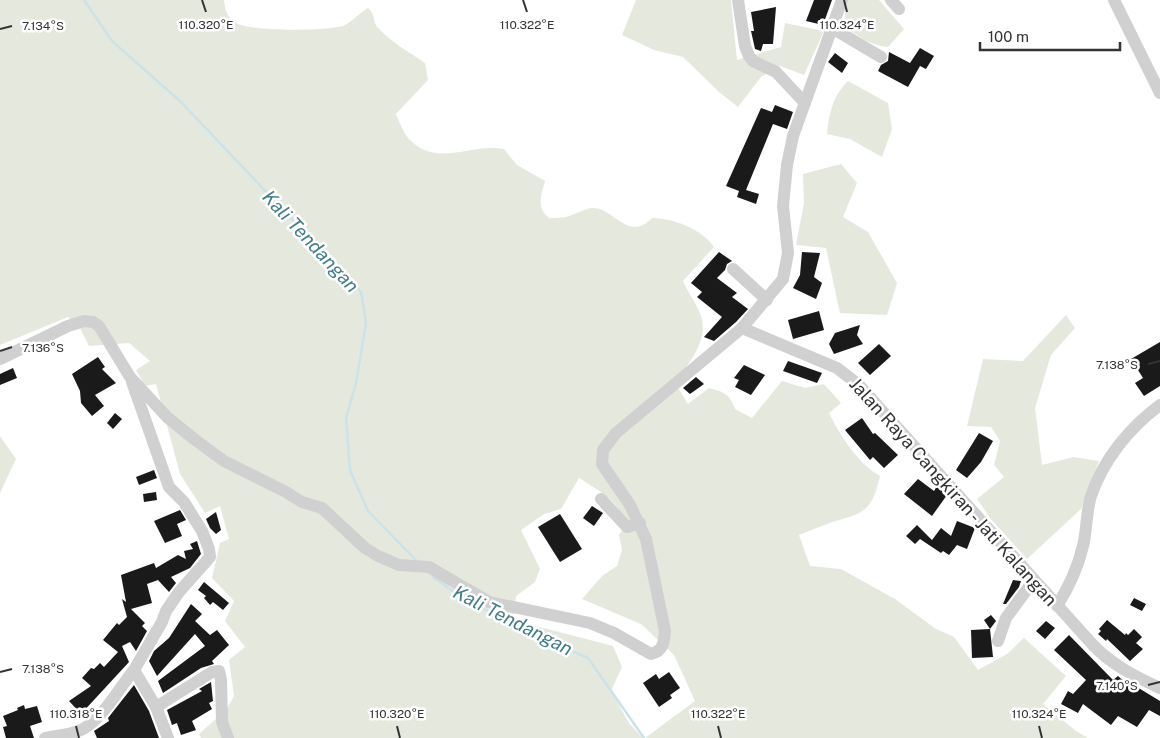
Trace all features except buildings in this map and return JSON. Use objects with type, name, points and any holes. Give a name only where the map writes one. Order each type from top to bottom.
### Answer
[{"type":"street","points":[[738,0],[745,46],[749,56],[753,61],[776,72],[805,103]]},
{"type":"street","points":[[130,377],[167,416],[224,461],[302,502],[322,508],[365,548],[378,556],[399,565],[424,568],[489,602],[590,623],[614,633],[651,654],[661,650],[665,632],[646,539],[630,505],[602,464],[603,450],[616,433],[742,328],[783,279],[787,266],[788,252],[783,206],[784,185],[794,136],[842,0]]},
{"type":"street","points":[[1114,0],[1160,93]]},
{"type":"street","points":[[832,28],[881,57]]},
{"type":"street","points":[[733,269],[767,300]]},
{"type":"street","points":[[0,359],[72,324],[93,322],[99,326],[130,377],[169,487],[184,502],[202,531],[209,549],[210,558],[179,592],[166,611],[162,622],[134,670],[103,709],[86,726],[79,730],[45,738]]},
{"type":"street","name":"Jalan Raya Cangkiran - Jati Kalangan","points":[[742,328],[805,354],[847,375],[859,385],[1093,645],[1109,660],[1133,675],[1160,688]]},
{"type":"street","points":[[1058,606],[1070,585],[1083,546],[1091,496],[1100,476],[1124,437],[1160,405]]},
{"type":"street","points":[[601,499],[627,527],[640,523]]},
{"type":"street","points":[[998,641],[1006,618],[1034,580]]},
{"type":"street","points":[[134,670],[156,707],[168,738]]},
{"type":"street","points":[[156,707],[212,672],[219,671],[222,722],[228,738]]},
{"type":"shaded area","points":[[0,0],[224,0],[229,16],[236,23],[257,28],[288,30],[343,26],[368,8],[376,25],[383,33],[400,47],[425,63],[428,80],[396,114],[406,136],[421,149],[444,153],[492,148],[504,149],[517,165],[545,181],[541,205],[542,210],[549,218],[567,217],[586,209],[600,209],[628,226],[636,227],[643,225],[652,218],[678,222],[695,230],[709,241],[714,247],[683,281],[701,316],[703,325],[700,343],[696,352],[686,368],[674,381],[688,404],[709,388],[726,394],[735,409],[752,418],[782,381],[805,388],[824,384],[841,403],[829,413],[839,430],[857,457],[880,476],[874,497],[870,504],[860,513],[799,535],[810,566],[841,569],[895,599],[936,629],[954,637],[978,670],[1007,654],[1024,638],[1066,676],[1043,704],[1076,731],[1088,738],[645,738],[695,701],[674,655],[641,624],[582,599],[602,576],[617,566],[622,550],[619,535],[625,526],[623,517],[614,503],[579,478],[561,509],[544,514],[521,530],[540,569],[535,582],[516,596],[513,620],[613,646],[622,667],[611,691],[629,723],[643,738],[201,738],[199,734],[226,710],[234,696],[229,660],[245,647],[225,621],[234,601],[212,578],[220,543],[229,539],[220,506],[205,513],[180,474],[156,384],[145,386],[136,370],[150,361],[129,343],[89,346],[80,328],[68,317],[0,345]]},
{"type":"shaded area","points":[[636,0],[731,0],[737,60],[781,47],[785,23],[824,31],[804,75],[780,66],[761,77],[738,107],[719,92],[683,57],[654,50],[622,35]]},
{"type":"shaded area","points":[[848,0],[879,0],[904,29],[888,47],[876,45],[864,39],[843,25]]},
{"type":"shaded area","points":[[848,81],[888,103],[892,129],[882,157],[850,139],[827,134],[835,99]]},
{"type":"shaded area","points":[[841,164],[857,183],[843,217],[868,232],[897,283],[887,315],[840,313],[826,248],[796,245],[804,203],[803,174]]},
{"type":"shaded area","points":[[1066,315],[1075,328],[1051,355],[1035,408],[1042,465],[1073,457],[1099,461],[1081,509],[1027,559],[991,519],[977,499],[1004,477],[994,465],[1000,441],[991,427],[967,426],[983,359],[1023,361]]},
{"type":"shaded area","points":[[0,436],[16,459],[0,493]]},
{"type":"waterway","name":"Kali Tendangan","points":[[84,0],[112,41],[181,102],[361,292],[366,323],[356,383],[346,418],[350,470],[368,511],[417,561]]},
{"type":"waterway","name":"Kali Tendangan","points":[[433,577],[458,595],[520,628],[588,658],[644,738]]}]
